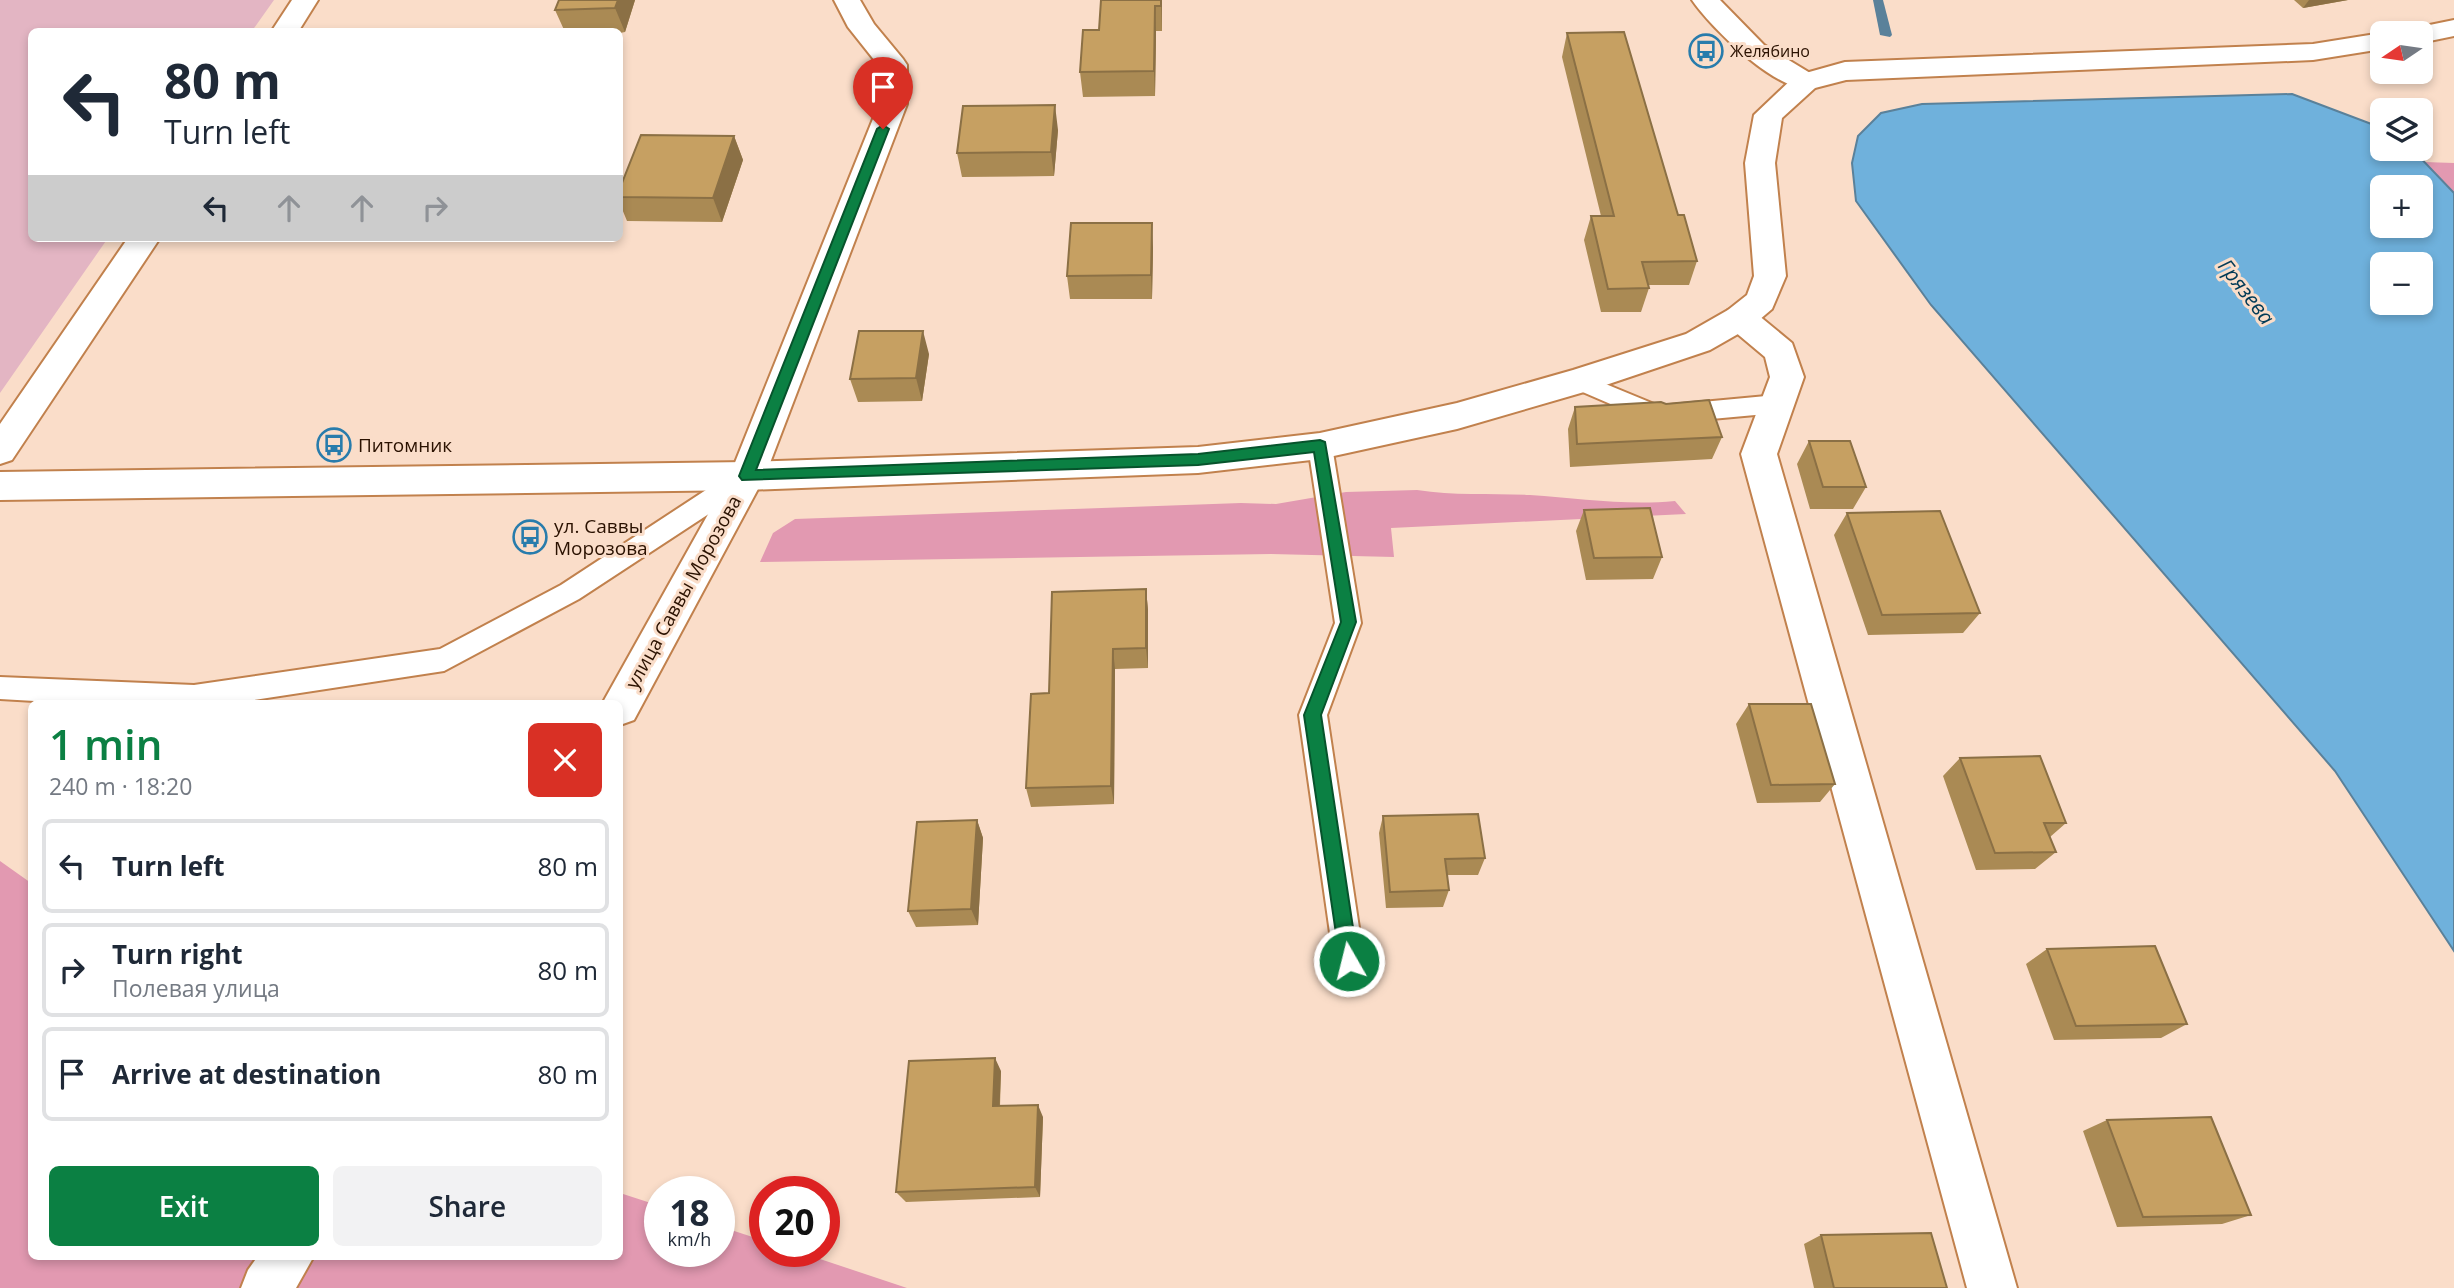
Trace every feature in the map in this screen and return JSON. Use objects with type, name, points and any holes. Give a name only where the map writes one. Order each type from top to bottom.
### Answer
[{"type":"street","points":[[287,28],[305,0]]},
{"type":"street","name":"улица Саввы Морозова","points":[[623,703],[747,476],[892,104],[893,65],[862,27],[847,0]]},
{"type":"street","points":[[1704,0],[1754,51],[1805,82]]},
{"type":"street","points":[[2433,32],[2454,28]]},
{"type":"street","points":[[0,486],[747,476],[1198,460],[1320,446],[1457,416],[1579,381],[1698,342],[1740,318],[1761,300],[1770,276],[1760,163],[1768,115],[1805,82],[1845,71],[2313,52],[2370,43]]},
{"type":"street","points":[[0,451],[141,242]]},
{"type":"street","points":[[1740,318],[1780,351],[1787,377],[1759,454],[1992,1288]]},
{"type":"street","points":[[266,1288],[286,1260]]},
{"type":"lane","points":[[1579,381],[1657,415],[1777,404]]},
{"type":"lane","points":[[1320,446],[1349,622],[1313,715],[1349,961]]},
{"type":"lane","points":[[0,688],[194,697],[444,660],[570,592],[747,476]]},
{"type":"shaded area","points":[[0,0],[274,0],[254,28],[28,28],[28,242],[105,242],[0,393]]},
{"type":"shaded area","points":[[2424,162],[2454,163],[2454,193]]},
{"type":"shaded area","points":[[1417,490],[1621,502],[1675,501],[1686,514],[1391,528],[1394,557],[1271,554],[760,562],[773,533],[795,519],[1276,504],[1346,492]]},
{"type":"shaded area","points":[[0,861],[28,881],[28,1260],[623,1260],[623,1194],[644,1201],[644,1267],[735,1267],[735,1231],[749,1236],[749,1267],[840,1266],[907,1288],[0,1288]]},
{"type":"water","points":[[2292,94],[2370,123],[2370,161],[2423,161],[2454,193],[2454,951],[2335,771],[1931,305],[1856,201],[1852,163],[1858,136],[1881,113],[1922,104]]},
{"type":"building","points":[[559,0],[618,0],[615,8],[555,10]]},
{"type":"building","points":[[1101,0],[1161,0],[1161,6],[1155,6],[1154,71],[1080,72],[1083,30],[1099,30]]},
{"type":"building","points":[[1624,32],[1678,215],[1684,215],[1697,261],[1642,262],[1649,288],[1608,289],[1591,216],[1614,216],[1567,33]]},
{"type":"building","points":[[1055,105],[1051,152],[957,153],[963,106]]},
{"type":"building","points":[[641,135],[734,136],[713,198],[623,197],[623,180]]},
{"type":"building","points":[[1071,223],[1152,223],[1151,275],[1067,276]]},
{"type":"building","points":[[859,331],[923,331],[916,378],[850,379]]},
{"type":"building","points":[[1709,400],[1722,437],[1577,444],[1575,407]]},
{"type":"building","points":[[1809,441],[1850,441],[1866,487],[1823,487]]},
{"type":"building","points":[[1650,508],[1662,557],[1594,558],[1584,510]]},
{"type":"building","points":[[1940,511],[1980,613],[1882,615],[1847,513]]},
{"type":"building","points":[[1146,589],[1146,648],[1113,649],[1111,786],[1026,788],[1031,694],[1049,693],[1052,592]]},
{"type":"building","points":[[1749,704],[1811,704],[1835,784],[1771,785]]},
{"type":"building","points":[[2040,756],[2066,823],[2044,823],[2056,852],[1995,853],[1960,758]]},
{"type":"building","points":[[1478,814],[1485,858],[1445,859],[1449,890],[1390,892],[1383,816]]},
{"type":"building","points":[[977,820],[971,909],[908,911],[917,822]]},
{"type":"building","points":[[2155,946],[2187,1024],[2076,1026],[2047,949]]},
{"type":"building","points":[[995,1058],[993,1106],[1038,1105],[1035,1187],[896,1192],[909,1061]]},
{"type":"building","points":[[2211,1117],[2251,1215],[2143,1217],[2107,1120]]},
{"type":"building","points":[[1931,1233],[1947,1288],[1834,1288],[1821,1235]]},
{"type":"waterway","name":"Грязева","points":[[1878,0],[1886,35]]},
{"type":"place","name":"Желябино","points":[[1706,51]]},
{"type":"place","name":"Питомник","points":[[334,445]]},
{"type":"place","name":"ул. Саввы Морозова","points":[[530,537]]},
{"type":"route","points":[[883,129],[747,476],[1198,460],[1320,446],[1349,622],[1313,715],[1349,961]]}]
